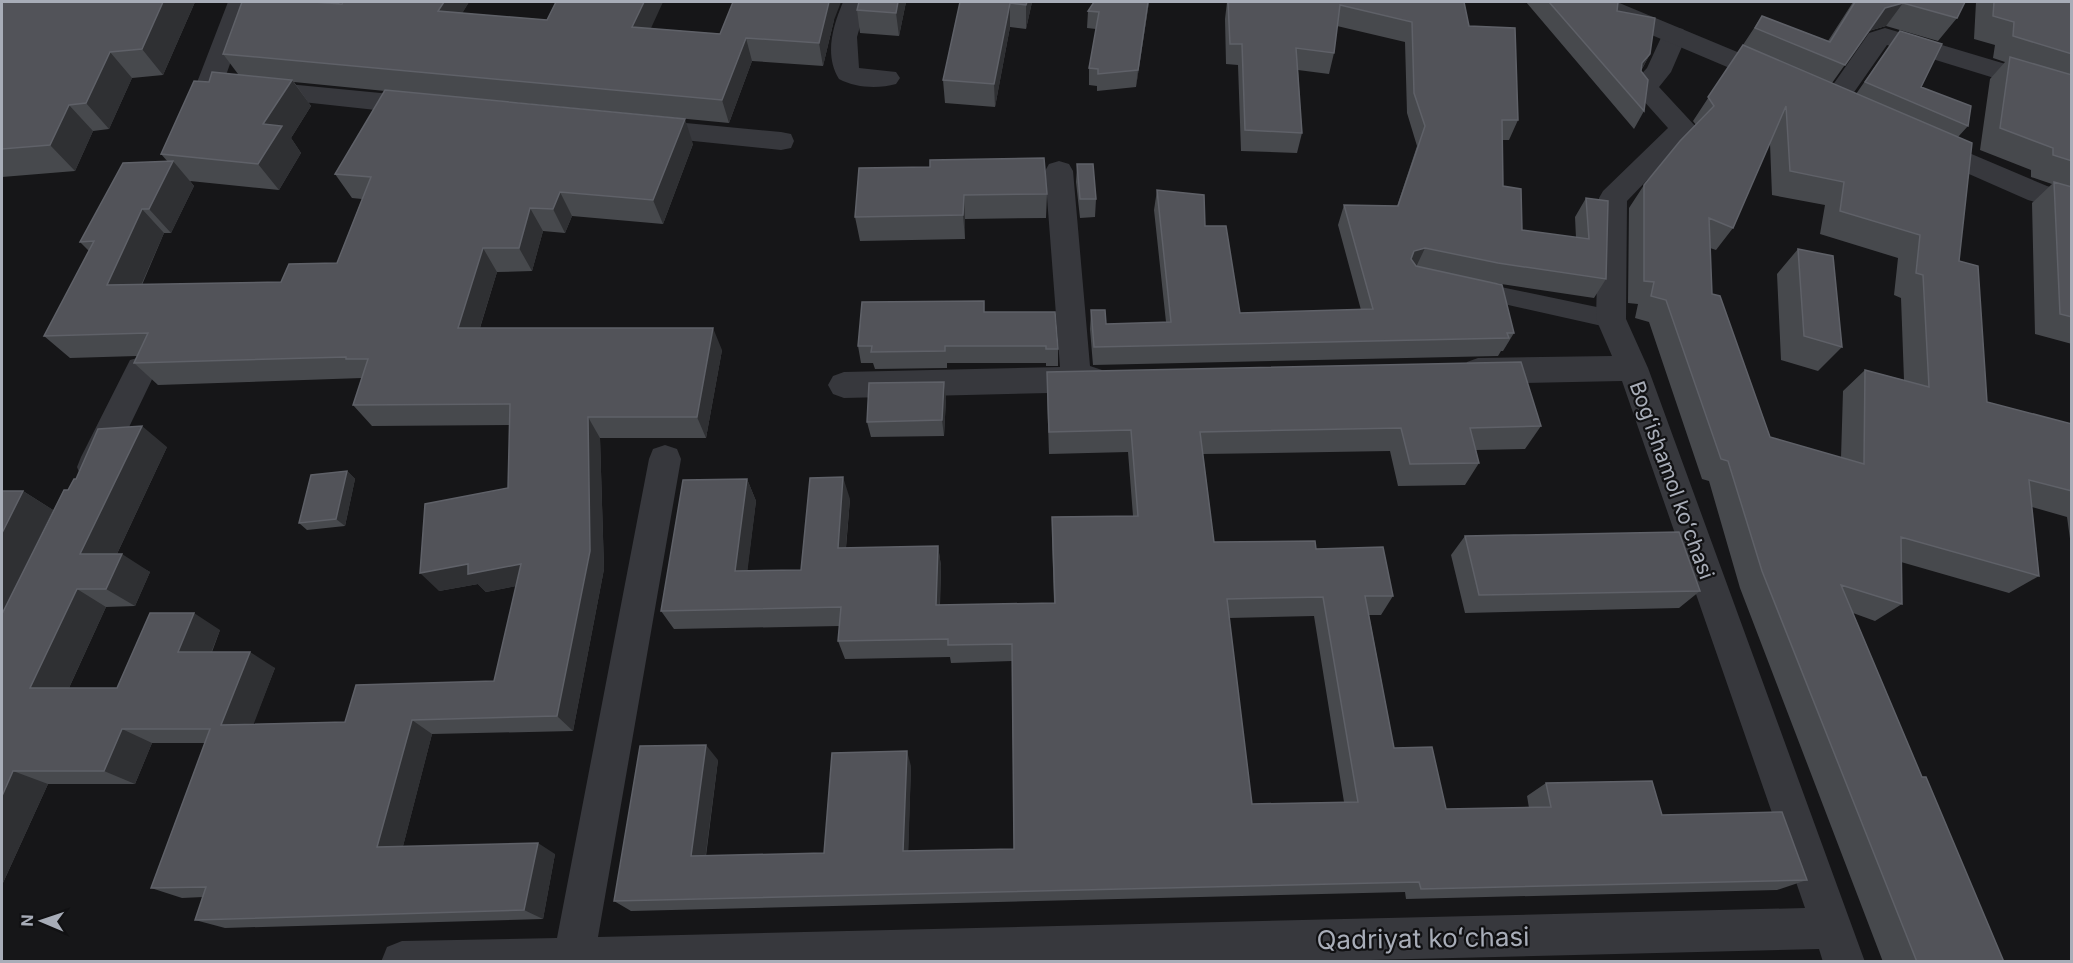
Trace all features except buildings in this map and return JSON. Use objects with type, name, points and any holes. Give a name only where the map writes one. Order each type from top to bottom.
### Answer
[{"type":"street","points":[[240,2],[204,95],[449,109]]},
{"type":"street","points":[[855,2],[843,48],[844,63],[848,74],[856,77],[887,78]]},
{"type":"street","points":[[1579,2],[1608,7],[1824,98],[1878,39],[1885,36],[2072,93]]},
{"type":"street","points":[[1633,368],[1611,319],[1613,198],[1684,128],[1646,89],[1647,82],[1658,72],[1674,35]]},
{"type":"street","points":[[615,125],[781,141]]},
{"type":"street","points":[[1909,136],[2038,193],[2072,203]]},
{"type":"street","points":[[1059,171],[1076,379]]},
{"type":"street","name":"Bogʻishamol koʻchasi","points":[[1443,372],[1633,368],[1838,945]]},
{"type":"street","points":[[79,496],[141,369]]},
{"type":"street","points":[[844,385],[1123,378]]},
{"type":"street","points":[[574,960],[665,459]]},
{"type":"street","name":"Qadriyat koʻchasi","points":[[402,962],[1838,945]]},
{"type":"lane","points":[[1450,285],[1611,319]]}]
